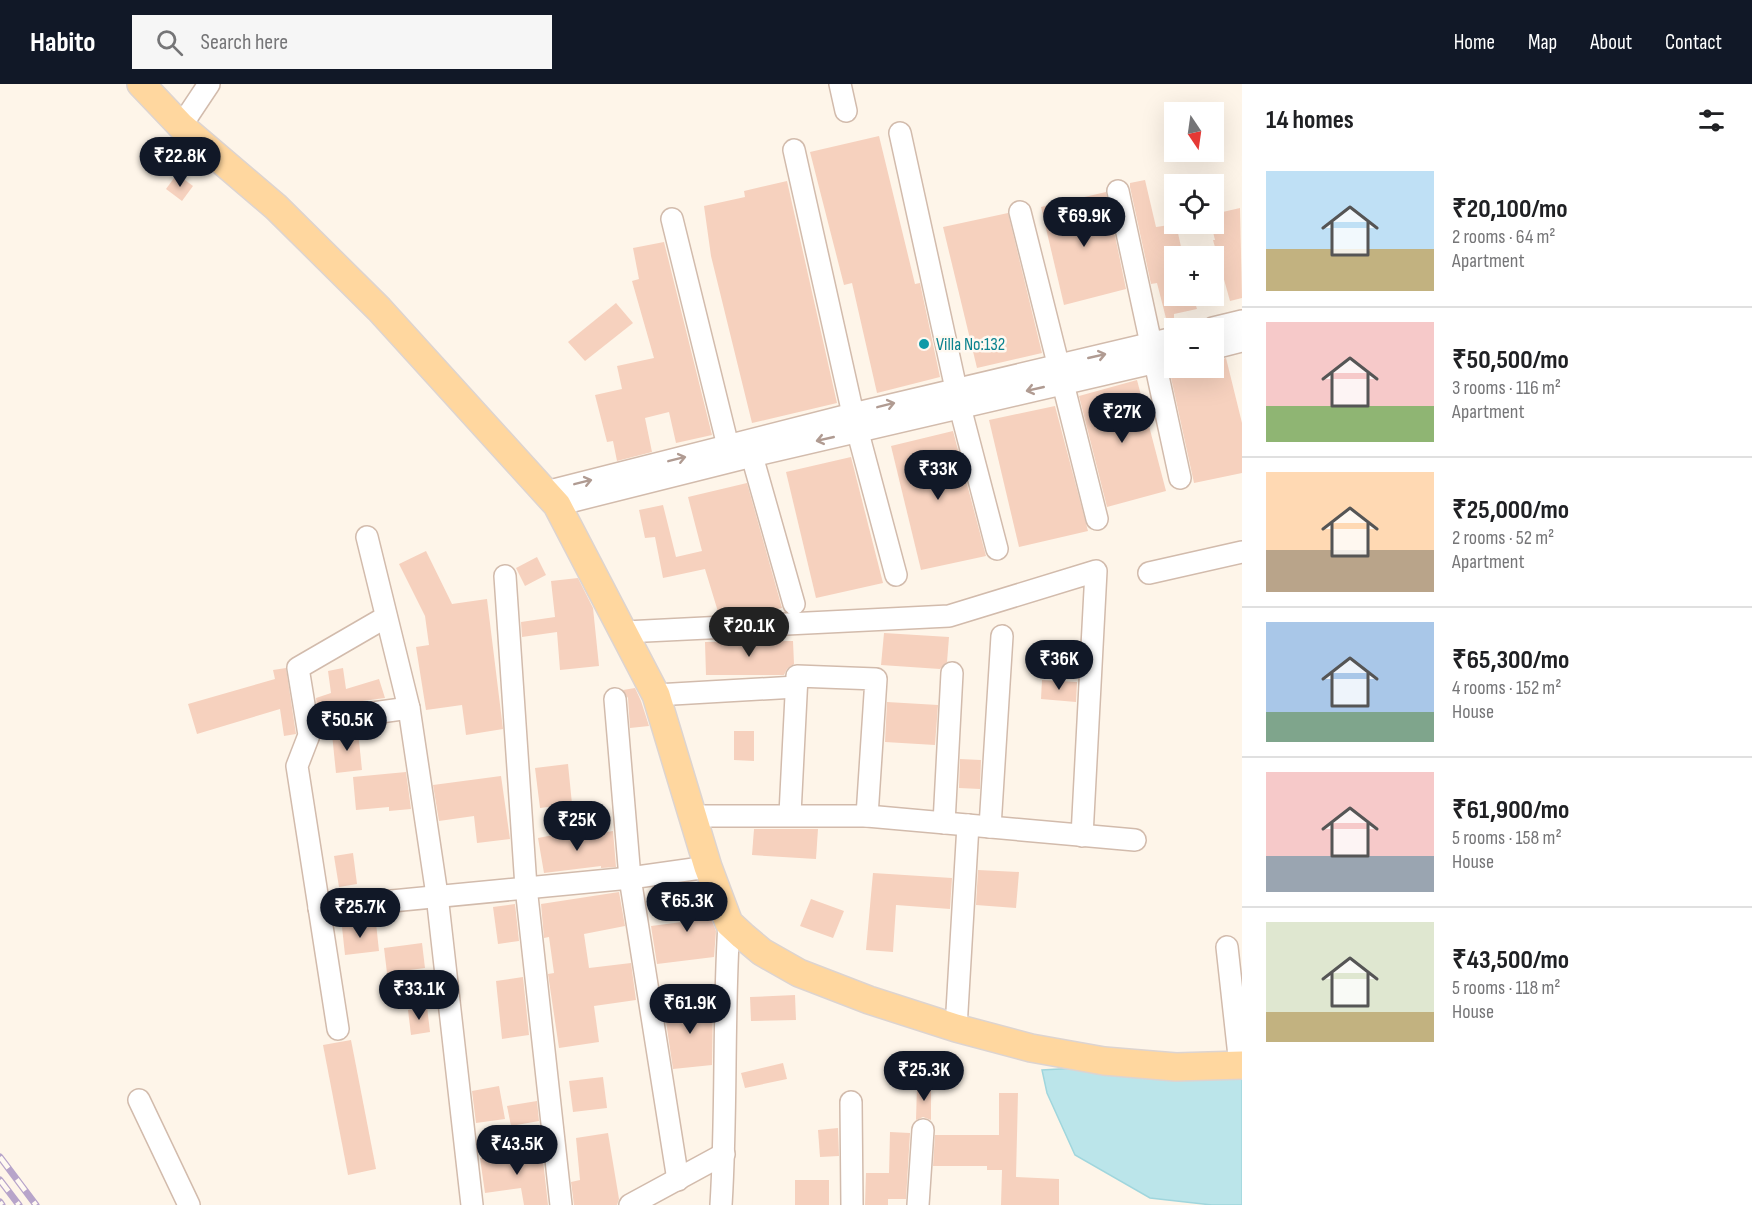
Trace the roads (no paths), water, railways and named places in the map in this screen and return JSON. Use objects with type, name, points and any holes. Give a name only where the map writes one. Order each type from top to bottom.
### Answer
[{"type":"main road","points":[[141,84],[181,126],[276,207],[380,309],[552,498],[625,632],[656,695],[708,867],[729,923],[762,952],[799,973],[869,1000],[956,1028],[1031,1048],[1104,1060],[1176,1067],[1241,1065]]},
{"type":"street","points":[[181,126],[209,84]]},
{"type":"street","points":[[840,84],[846,111]]},
{"type":"street","points":[[900,133],[958,398],[997,549]]},
{"type":"street","points":[[794,150],[856,422],[896,575]]},
{"type":"street","points":[[1118,191],[1180,478]]},
{"type":"street","points":[[1020,212],[1097,519]]},
{"type":"street","points":[[672,219],[728,446]]},
{"type":"street","points":[[1224,333],[1241,340]]},
{"type":"street","points":[[1224,345],[1241,340]]},
{"type":"street","points":[[1152,354],[1164,345]]},
{"type":"street","points":[[552,498],[728,446],[856,422],[1152,354],[1164,356]]},
{"type":"street","points":[[552,498],[752,456],[856,422]]},
{"type":"street","points":[[752,456],[794,604]]},
{"type":"street","points":[[367,537],[409,708],[437,895],[472,1205]]},
{"type":"street","points":[[1149,573],[1242,552]]},
{"type":"street","points":[[625,632],[949,616],[1096,571],[1082,836]]},
{"type":"street","points":[[505,576],[526,887],[561,1205]]},
{"type":"street","points":[[338,1029],[297,766],[309,735],[298,668],[387,617]]},
{"type":"street","points":[[990,827],[1002,636]]},
{"type":"street","points":[[944,824],[952,673]]},
{"type":"street","points":[[790,814],[797,676],[876,679],[867,816]]},
{"type":"street","points":[[656,695],[795,687]]},
{"type":"street","points":[[615,699],[630,878],[678,1180]]},
{"type":"street","points":[[308,722],[409,708]]},
{"type":"street","points":[[693,816],[790,814],[867,816],[1135,840]]},
{"type":"street","points":[[956,1028],[968,825]]},
{"type":"street","points":[[319,908],[630,878],[708,867]]},
{"type":"street","points":[[721,1205],[724,1154],[724,992],[729,923]]},
{"type":"street","points":[[1227,948],[1241,1065]]},
{"type":"street","points":[[139,1100],[189,1205]]},
{"type":"street","points":[[851,1102],[852,1205]]},
{"type":"street","points":[[918,1205],[923,1130]]},
{"type":"street","points":[[630,1205],[724,1154]]},
{"type":"water","points":[[1078,1068],[1242,1073],[1242,1205],[1212,1205],[1150,1198],[1075,1155],[1047,1093],[1042,1070]]},
{"type":"railway","points":[[0,1157],[36,1205]]},
{"type":"railway","points":[[0,1180],[19,1205]]},
{"type":"place","name":"Villa No:132","points":[[924,344]]}]
